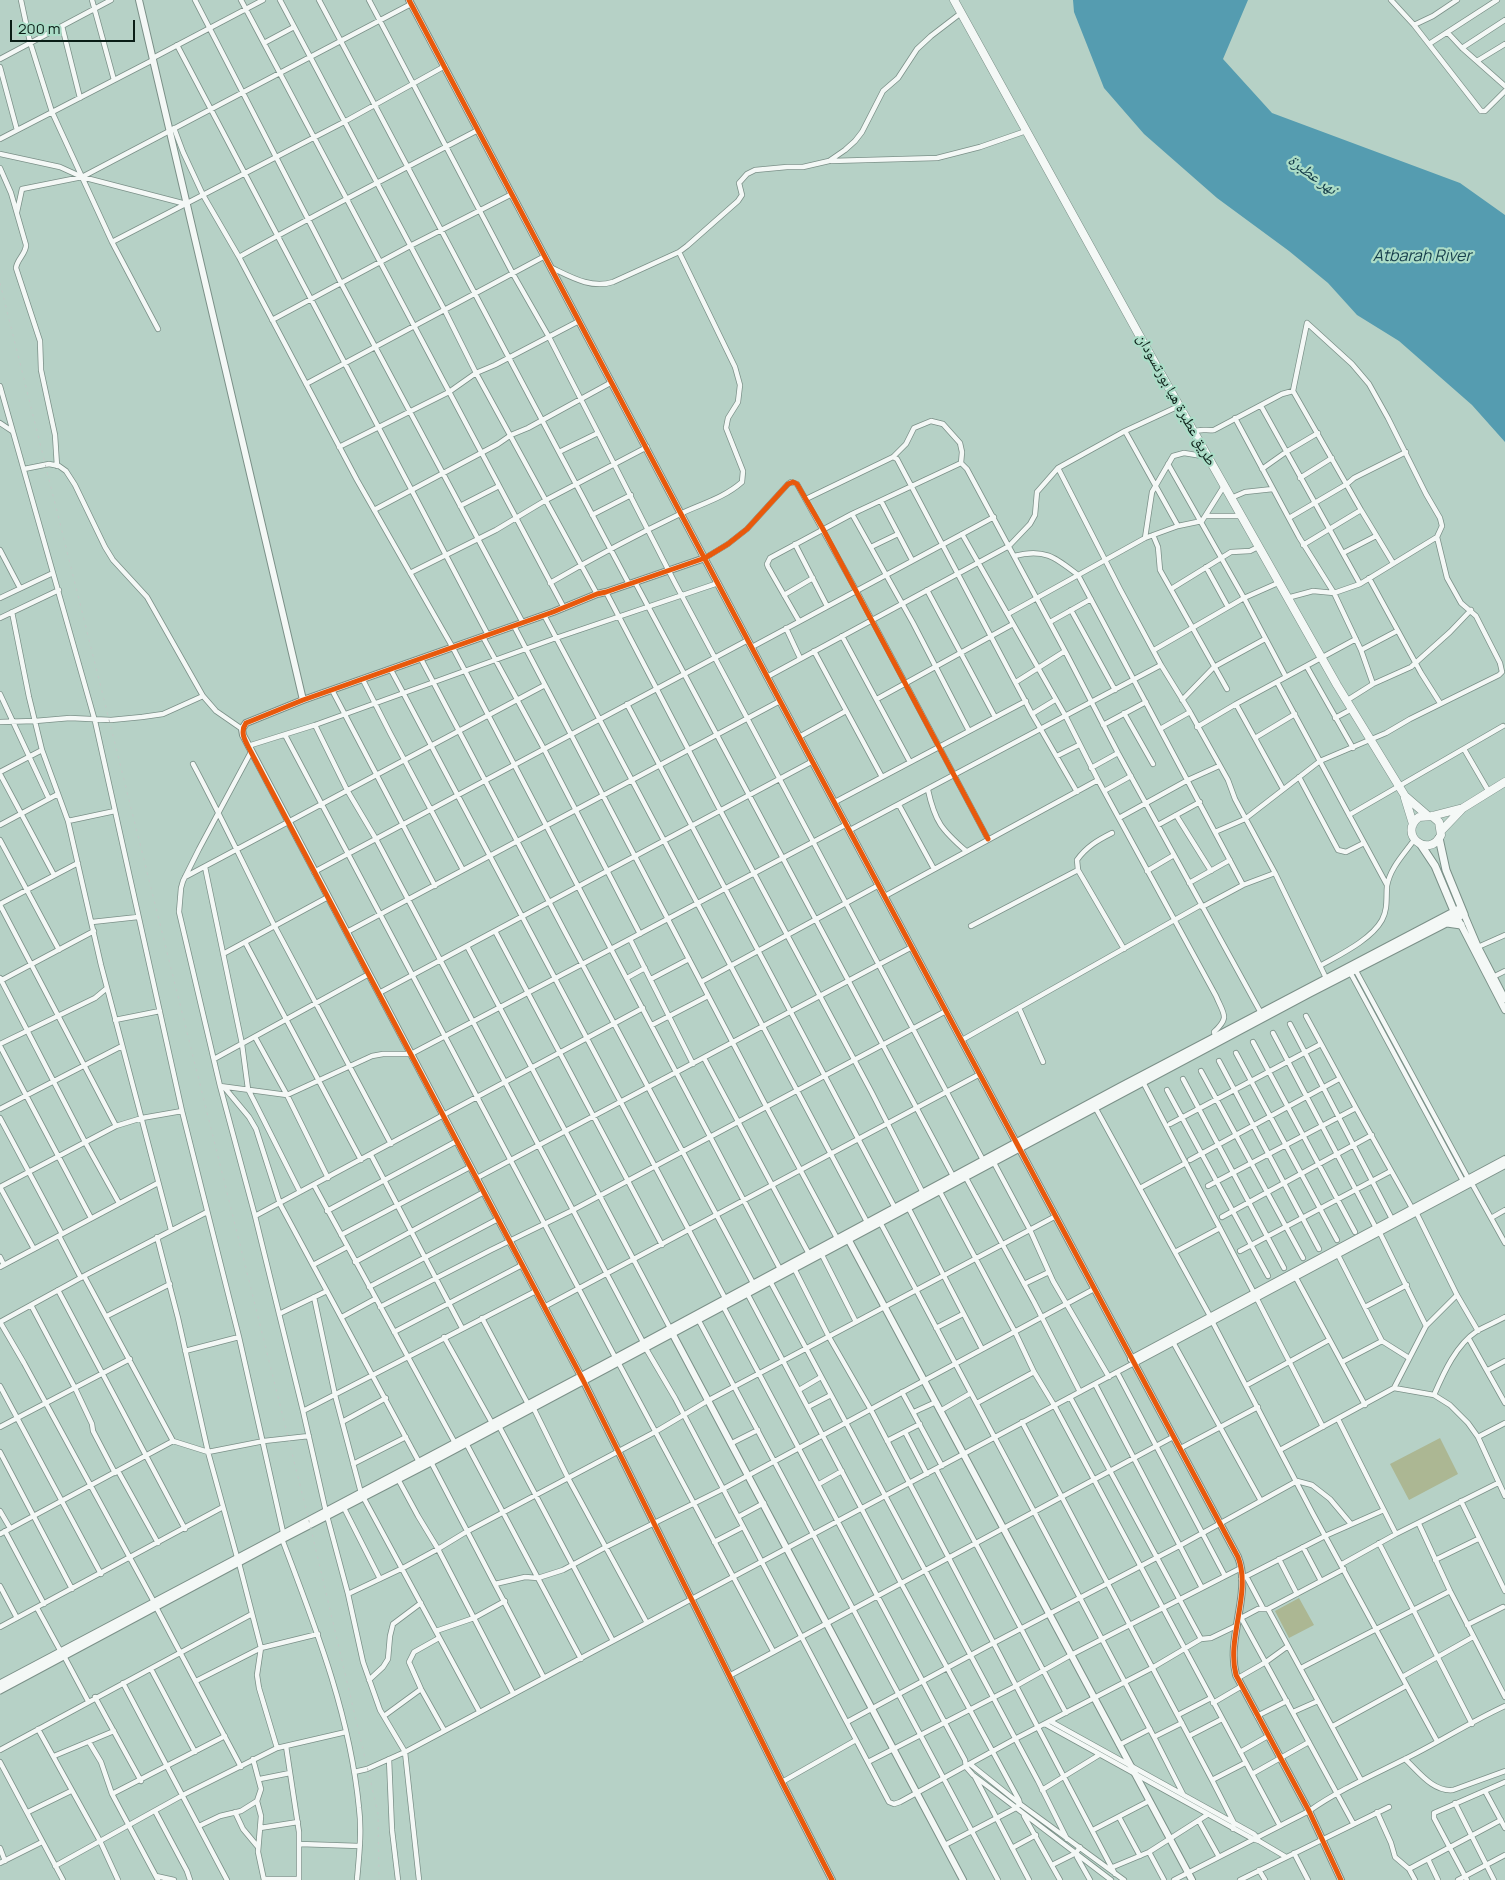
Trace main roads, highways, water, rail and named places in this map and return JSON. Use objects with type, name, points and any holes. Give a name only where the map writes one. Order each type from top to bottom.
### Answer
[{"type":"highway","name":"طريق عطبرة هيا بورتسودان","points":[[954,0],[1278,583],[1346,701],[1405,796]]},
{"type":"highway","points":[[1463,808],[1419,817],[1413,824],[1411,832],[1418,842],[1431,845],[1463,808],[1505,782]]},
{"type":"highway","points":[[1405,796],[1439,822],[1440,835]]},
{"type":"highway","points":[[1405,796],[1413,824]]},
{"type":"main road","points":[[1440,835],[1446,870],[1458,911]]},
{"type":"main road","points":[[1418,842],[1435,866],[1458,911]]},
{"type":"main road","points":[[847,1236],[880,1222],[993,1161],[1017,1145],[1353,971],[1458,911]]},
{"type":"main road","points":[[0,1684],[155,1605],[362,1495],[419,1462],[530,1406],[724,1302],[770,1281],[821,1253],[867,1222],[983,1160],[1143,1082],[1261,1013],[1326,978],[1443,921],[1458,911]]},
{"type":"main road","points":[[1443,921],[1461,925]]},
{"type":"main road","points":[[671,1330],[698,1319],[780,1269],[839,1241]]},
{"type":"main road","points":[[326,1514],[344,1508],[362,1495],[431,1462],[466,1443],[495,1424]]},
{"type":"main road","points":[[0,1690],[62,1654]]},
{"type":"water","name":"Atbarah River","points":[[1073,0],[1248,0],[1223,59],[1272,113],[1460,183],[1505,215],[1505,442],[1472,405],[1399,341],[1357,315],[1328,283],[1289,251],[1217,198],[1144,134],[1104,88],[1074,12]]},
{"type":"railway","points":[[0,283],[310,1525],[378,1813],[379,1880]]},
{"type":"water label","name":"نهر عطبرة","points":[[1312,175]]}]
